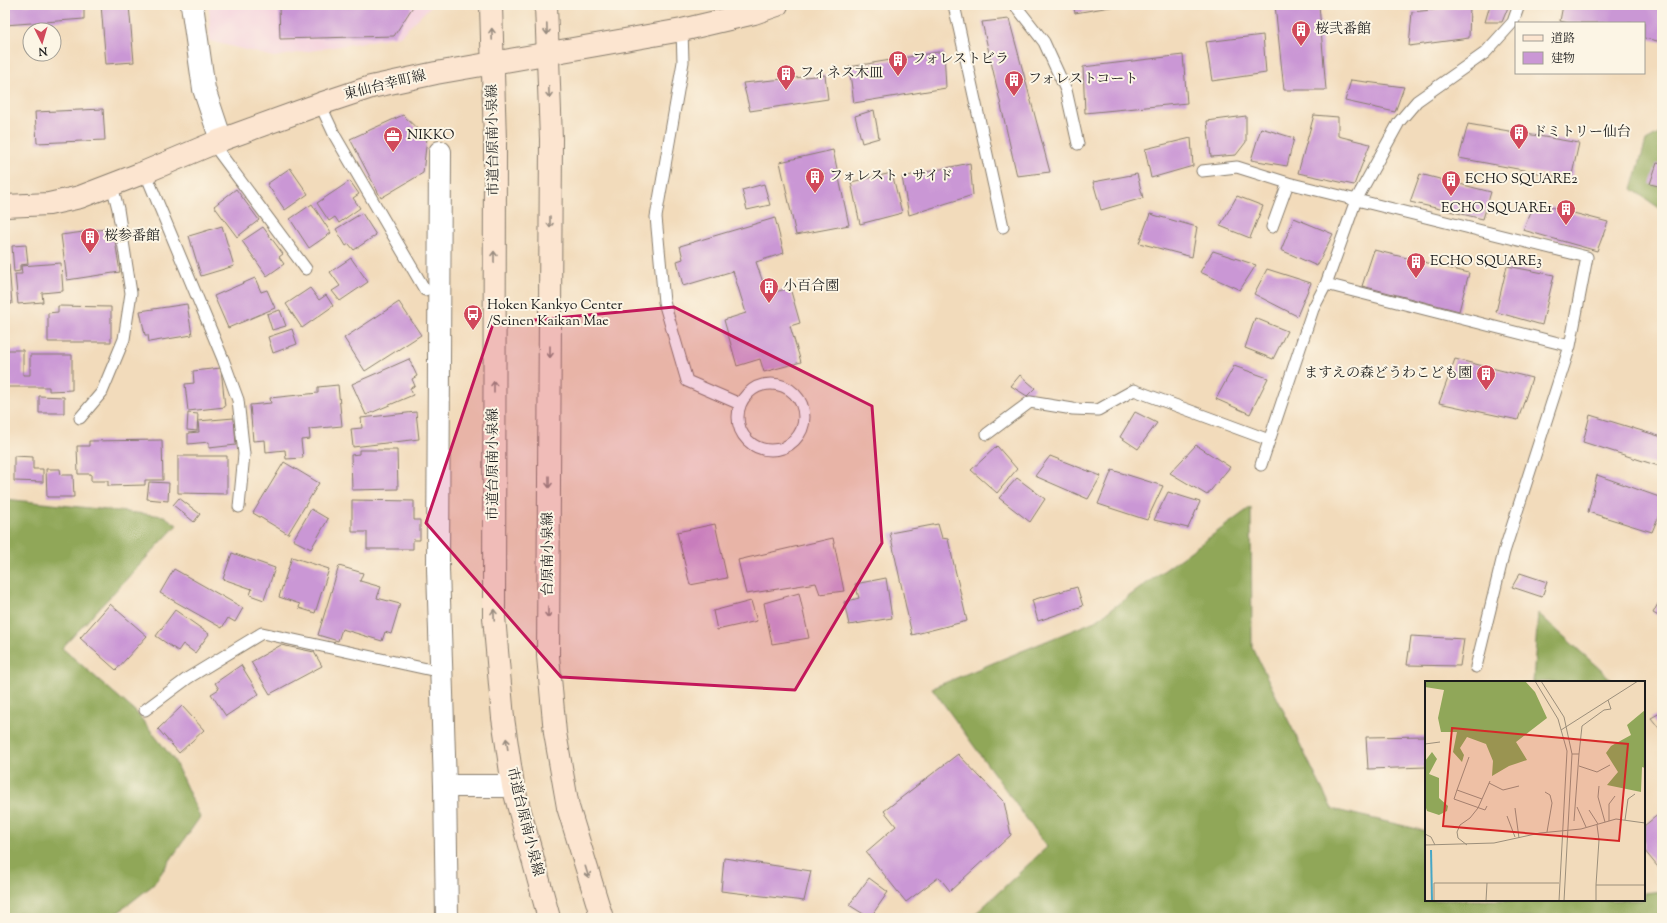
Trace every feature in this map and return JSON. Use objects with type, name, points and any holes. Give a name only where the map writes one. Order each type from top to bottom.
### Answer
[{"type":"street","points":[[192,5],[204,89],[217,142]]},
{"type":"street","name":"市道台原南小泉線","points":[[491,5],[495,141],[494,616],[503,718],[513,786],[549,918]]},
{"type":"street","points":[[546,5],[548,53]]},
{"type":"street","name":"東仙台幸町線","points":[[5,206],[49,204],[80,197],[217,142],[371,87],[493,63],[682,30],[754,13],[777,5]]},
{"type":"street","name":"台原南小泉線","points":[[548,53],[551,139],[548,656],[555,733],[568,807],[602,918]]},
{"type":"street","points":[[440,152],[438,569],[445,786],[447,918]]},
{"type":"street","points":[[445,786],[513,786]]},
{"type":"lane","points":[[954,5],[1003,226]]},
{"type":"lane","points":[[1015,5],[1044,42],[1066,90],[1078,144]]},
{"type":"lane","points":[[1261,465],[1313,310],[1326,284],[1356,200],[1399,122],[1417,101],[1485,53],[1513,22],[1519,5]]},
{"type":"lane","points":[[682,30],[684,62],[656,217],[664,302],[687,381],[740,404]]},
{"type":"lane","points":[[320,104],[334,136],[425,290]]},
{"type":"lane","points":[[217,142],[306,269]]},
{"type":"lane","points":[[1202,171],[1237,167],[1288,183],[1587,257],[1570,346],[1504,552],[1476,667]]},
{"type":"lane","points":[[145,172],[223,359],[238,400],[244,454],[240,508]]},
{"type":"lane","points":[[1272,227],[1288,183]]},
{"type":"lane","points":[[80,418],[102,392],[124,339],[127,324],[131,293],[118,209],[112,185]]},
{"type":"lane","points":[[1326,284],[1570,346]]},
{"type":"lane","points":[[775,384],[794,394],[804,412],[804,423],[800,433],[794,441],[784,448],[773,451],[762,449],[752,445],[744,436],[739,426],[738,415],[740,404],[746,395],[754,388],[775,384]]},
{"type":"lane","points":[[986,434],[1030,402],[1073,409],[1098,410],[1134,390],[1269,440]]},
{"type":"lane","points":[[145,710],[188,678],[262,633],[378,657],[441,672]]},
{"type":"highlighted area","points":[[674,307],[872,406],[882,543],[795,690],[561,677],[426,523],[493,324]]},
{"type":"shaded area","points":[[209,5],[432,5],[400,36],[274,57],[210,41]]},
{"type":"green space","points":[[1662,132],[1662,210],[1632,189],[1646,141]]},
{"type":"green space","points":[[5,499],[164,516],[177,525],[62,648],[136,712],[174,760],[200,817],[153,885],[111,918],[5,918]]},
{"type":"green space","points":[[1251,507],[1252,647],[1332,809],[1425,831],[1425,901],[1645,901],[1645,893],[1662,891],[1662,918],[971,918],[1047,847],[932,688],[1095,621]]},
{"type":"green space","points":[[1538,613],[1613,681],[1533,681]]},
{"type":"building","points":[[5,5],[84,5],[84,19],[22,22],[22,24],[5,25]]},
{"type":"building","points":[[101,5],[129,5],[134,62],[106,64]]},
{"type":"building","points":[[279,5],[414,5],[394,36],[280,39]]},
{"type":"building","points":[[1073,5],[1116,5],[1116,6],[1075,13]]},
{"type":"building","name":"桜弐番館","points":[[1275,5],[1319,5],[1326,90],[1284,90]]},
{"type":"building","points":[[1490,5],[1509,5],[1502,22],[1485,22]]},
{"type":"building","points":[[1563,5],[1662,5],[1662,42],[1645,38],[1645,22],[1560,21]]},
{"type":"building","points":[[1470,6],[1469,38],[1409,46],[1412,12]]},
{"type":"building","name":"フォレストコート","points":[[1009,19],[1050,172],[1017,176],[982,22]]},
{"type":"building","points":[[1263,35],[1266,73],[1212,81],[1206,42]]},
{"type":"building","name":"フォレストビラ","points":[[944,51],[946,88],[854,103],[849,67]]},
{"type":"building","points":[[1183,55],[1187,103],[1085,113],[1083,67]]},
{"type":"building","name":"フィネス木皿","points":[[825,75],[828,99],[750,111],[743,83]]},
{"type":"building","points":[[1351,80],[1404,87],[1395,112],[1345,101]]},
{"type":"building","points":[[103,109],[105,140],[37,143],[35,112]]},
{"type":"building","points":[[874,110],[879,138],[862,143],[855,116]]},
{"type":"building","points":[[403,115],[427,138],[423,173],[381,198],[350,139]]},
{"type":"building","points":[[1314,115],[1338,117],[1338,136],[1370,144],[1354,185],[1298,173]]},
{"type":"building","points":[[1246,116],[1246,142],[1236,155],[1211,157],[1207,121]]},
{"type":"building","name":"ドミトリー仙台","points":[[1468,124],[1579,143],[1571,179],[1459,158]]},
{"type":"building","points":[[1261,128],[1294,138],[1287,166],[1251,160]]},
{"type":"building","points":[[1191,138],[1193,166],[1151,178],[1145,149]]},
{"type":"building","name":"フォレスト・サイド","points":[[833,150],[849,225],[796,235],[780,162]]},
{"type":"building","points":[[970,163],[973,195],[909,215],[902,177]]},
{"type":"building","points":[[1657,163],[1662,164],[1662,187],[1650,184]]},
{"type":"building","points":[[290,168],[308,194],[285,210],[267,184]]},
{"type":"building","points":[[892,173],[902,213],[860,224],[851,182]]},
{"type":"building","points":[[1137,174],[1143,198],[1101,210],[1093,182]]},
{"type":"building","name":"ECHO SQUARE2","points":[[1420,174],[1491,192],[1483,219],[1410,202]]},
{"type":"building","points":[[350,181],[359,194],[353,198],[360,208],[339,223],[335,217],[329,221],[317,203]]},
{"type":"building","points":[[764,184],[770,205],[747,210],[742,190]]},
{"type":"building","points":[[236,189],[259,220],[237,237],[214,206]]},
{"type":"building","points":[[1237,196],[1263,206],[1250,238],[1220,226]]},
{"type":"building","name":"ECHO SQUARE1","points":[[1535,203],[1608,222],[1597,251],[1523,230]]},
{"type":"building","points":[[312,204],[331,233],[309,248],[290,219]]},
{"type":"building","points":[[362,213],[376,235],[354,250],[349,244],[346,246],[336,229]]},
{"type":"building","points":[[1150,214],[1197,227],[1192,257],[1139,243]]},
{"type":"building","name":"小百合園","points":[[775,218],[784,253],[756,262],[767,294],[790,288],[800,323],[790,326],[801,362],[764,372],[760,359],[737,366],[724,320],[746,313],[733,271],[683,286],[677,261],[683,259],[680,246]]},
{"type":"building","points":[[1294,218],[1333,234],[1317,266],[1281,250]]},
{"type":"building","points":[[222,226],[234,266],[201,276],[189,236]]},
{"type":"building","points":[[263,227],[283,254],[279,257],[284,264],[267,276],[242,241]]},
{"type":"building","name":"桜参番館","points":[[113,228],[120,272],[67,280],[61,235]]},
{"type":"building","points":[[26,245],[28,264],[20,265],[20,271],[14,272],[12,246]]},
{"type":"building","name":"ECHO SQUARE3","points":[[1374,250],[1469,273],[1459,311],[1362,286]]},
{"type":"building","points":[[1213,251],[1256,265],[1240,290],[1200,272]]},
{"type":"building","points":[[351,258],[368,282],[340,301],[332,291],[340,286],[330,272]]},
{"type":"building","points":[[61,263],[63,291],[42,293],[43,302],[18,304],[15,274],[22,274],[21,266]]},
{"type":"building","points":[[5,264],[9,264],[12,304],[5,304]]},
{"type":"building","points":[[1507,266],[1554,275],[1542,325],[1496,312]]},
{"type":"building","points":[[1267,269],[1311,283],[1297,316],[1254,294]]},
{"type":"building","points":[[255,278],[261,292],[267,290],[275,308],[228,328],[214,296]]},
{"type":"building","points":[[310,288],[319,300],[326,295],[333,306],[302,328],[286,304]]},
{"type":"building","points":[[399,302],[421,335],[365,371],[344,338]]},
{"type":"building","points":[[187,304],[192,335],[149,342],[148,335],[145,335],[140,311]]},
{"type":"building","points":[[58,306],[111,307],[111,342],[48,342],[48,313],[58,312]]},
{"type":"building","points":[[280,310],[286,326],[272,330],[267,314]]},
{"type":"building","points":[[1255,318],[1287,331],[1273,359],[1245,348]]},
{"type":"building","points":[[292,329],[297,344],[273,353],[268,337]]},
{"type":"building","points":[[5,350],[23,350],[23,375],[30,375],[30,355],[72,355],[72,390],[49,391],[49,387],[5,387]]},
{"type":"building","points":[[409,359],[417,376],[412,379],[415,386],[410,388],[413,395],[366,415],[352,384]]},
{"type":"building","name":"ますえの森どうわこども園","points":[[1455,359],[1532,378],[1518,420],[1439,403]]},
{"type":"building","points":[[1234,366],[1268,378],[1250,414],[1216,399]]},
{"type":"building","points":[[221,368],[225,407],[188,411],[185,384],[194,383],[193,371]]},
{"type":"building","points":[[1020,375],[1035,388],[1027,396],[1011,386]]},
{"type":"building","points":[[338,385],[342,426],[309,429],[310,439],[301,440],[303,458],[286,459],[285,450],[266,452],[265,440],[253,441],[250,405],[271,403],[270,398],[318,393],[318,387]]},
{"type":"building","points":[[39,396],[64,397],[64,413],[39,413]]},
{"type":"building","points":[[416,412],[419,439],[353,447],[351,429],[362,428],[361,418]]},
{"type":"building","points":[[1135,412],[1157,423],[1138,449],[1120,437]]},
{"type":"building","points":[[188,413],[198,414],[197,431],[187,430]]},
{"type":"building","points":[[1590,415],[1662,437],[1662,467],[1583,442]]},
{"type":"building","points":[[234,418],[236,445],[209,448],[209,442],[188,444],[188,433],[199,432],[198,421]]},
{"type":"building","points":[[162,440],[163,480],[145,480],[145,485],[108,486],[108,481],[91,481],[91,474],[78,474],[77,446],[89,446],[89,441]]},
{"type":"building","points":[[1196,445],[1230,467],[1207,495],[1170,473]]},
{"type":"building","points":[[997,446],[1017,469],[997,493],[971,470]]},
{"type":"building","points":[[359,450],[397,450],[398,489],[352,490],[351,455],[359,454]]},
{"type":"building","points":[[14,456],[33,457],[33,469],[43,469],[43,482],[14,481]]},
{"type":"building","points":[[178,456],[227,456],[227,494],[178,493]]},
{"type":"building","points":[[1050,456],[1101,476],[1088,499],[1035,476]]},
{"type":"building","points":[[284,462],[319,483],[288,534],[253,513]]},
{"type":"building","points":[[46,469],[60,469],[61,475],[73,475],[74,497],[47,497]]},
{"type":"building","points":[[1112,470],[1163,486],[1147,520],[1098,504]]},
{"type":"building","points":[[1597,475],[1662,498],[1662,508],[1652,532],[1588,512]]},
{"type":"building","points":[[1017,478],[1045,499],[1030,522],[999,498]]},
{"type":"building","points":[[149,482],[169,483],[168,501],[147,499]]},
{"type":"building","points":[[1168,492],[1200,502],[1188,528],[1154,520]]},
{"type":"building","points":[[179,498],[200,514],[194,522],[173,505]]},
{"type":"building","points":[[352,500],[414,501],[414,520],[420,520],[420,540],[413,540],[413,549],[367,549],[367,532],[352,532]]},
{"type":"building","points":[[311,509],[328,519],[311,549],[293,540]]},
{"type":"building","points":[[715,524],[727,578],[690,585],[677,532]]},
{"type":"building","points":[[938,524],[942,538],[948,539],[967,621],[912,635],[890,533]]},
{"type":"building","points":[[833,538],[844,591],[820,594],[816,583],[746,594],[738,560]]},
{"type":"building","points":[[232,553],[275,568],[264,600],[250,595],[252,589],[223,579]]},
{"type":"building","points":[[292,557],[329,569],[315,613],[299,608],[300,604],[279,597]]},
{"type":"building","points":[[339,566],[363,573],[360,581],[381,587],[377,598],[400,604],[391,634],[385,632],[382,641],[342,629],[338,641],[318,635]]},
{"type":"building","points":[[174,569],[243,608],[235,622],[228,618],[222,628],[160,593]]},
{"type":"building","points":[[1520,573],[1547,582],[1542,597],[1512,587]]},
{"type":"building","points":[[886,578],[892,618],[849,625],[844,602],[859,598],[855,584]]},
{"type":"building","points":[[1077,587],[1083,606],[1038,621],[1032,600]]},
{"type":"building","points":[[799,593],[809,638],[772,644],[764,603]]},
{"type":"building","points":[[1662,598],[1662,618],[1653,613]]},
{"type":"building","points":[[751,601],[757,621],[717,630],[713,611]]},
{"type":"building","points":[[110,604],[147,636],[116,670],[80,638]]},
{"type":"building","points":[[175,610],[209,634],[195,653],[183,644],[178,651],[156,636]]},
{"type":"building","points":[[1411,636],[1464,639],[1460,666],[1407,665]]},
{"type":"building","points":[[281,645],[314,652],[322,666],[270,694],[251,662]]},
{"type":"building","points":[[241,665],[259,694],[226,716],[211,694],[219,689],[215,683]]},
{"type":"building","points":[[182,706],[204,730],[179,753],[158,729]]},
{"type":"building","points":[[1662,712],[1662,732],[1651,718]]},
{"type":"building","points":[[1425,736],[1425,767],[1368,769],[1366,737]]},
{"type":"building","points":[[958,754],[1004,802],[1011,835],[950,891],[939,877],[906,902],[866,852],[896,826],[884,811]]},
{"type":"building","points":[[1660,813],[1662,815],[1662,872],[1645,851],[1645,825]]},
{"type":"building","points":[[724,858],[811,871],[804,901],[721,891]]},
{"type":"building","points":[[869,878],[888,892],[870,918],[849,905]]},
{"type":"place","name":"桜弐番館","points":[[1301,47]]},
{"type":"place","name":"フォレストビラ","points":[[898,77]]},
{"type":"place","name":"フィネス木皿","points":[[786,91]]},
{"type":"place","name":"フォレストコート","points":[[1014,97]]},
{"type":"place","name":"ドミトリー仙台","points":[[1519,150]]},
{"type":"place","name":"NIKKO","points":[[393,153]]},
{"type":"place","name":"フォレスト・サイド","points":[[815,194]]},
{"type":"place","name":"ECHO SQUARE2","points":[[1451,197]]},
{"type":"place","name":"ECHO SQUARE1","points":[[1566,226]]},
{"type":"place","name":"桜参番館","points":[[90,254]]},
{"type":"place","name":"ECHO SQUARE3","points":[[1416,279]]},
{"type":"place","name":"小百合園","points":[[769,304]]},
{"type":"place","name":"Hoken Kankyo Center /Seinen Kaikan Mae","points":[[473,331]]},
{"type":"place","name":"ますえの森どうわこども園","points":[[1486,391]]}]
